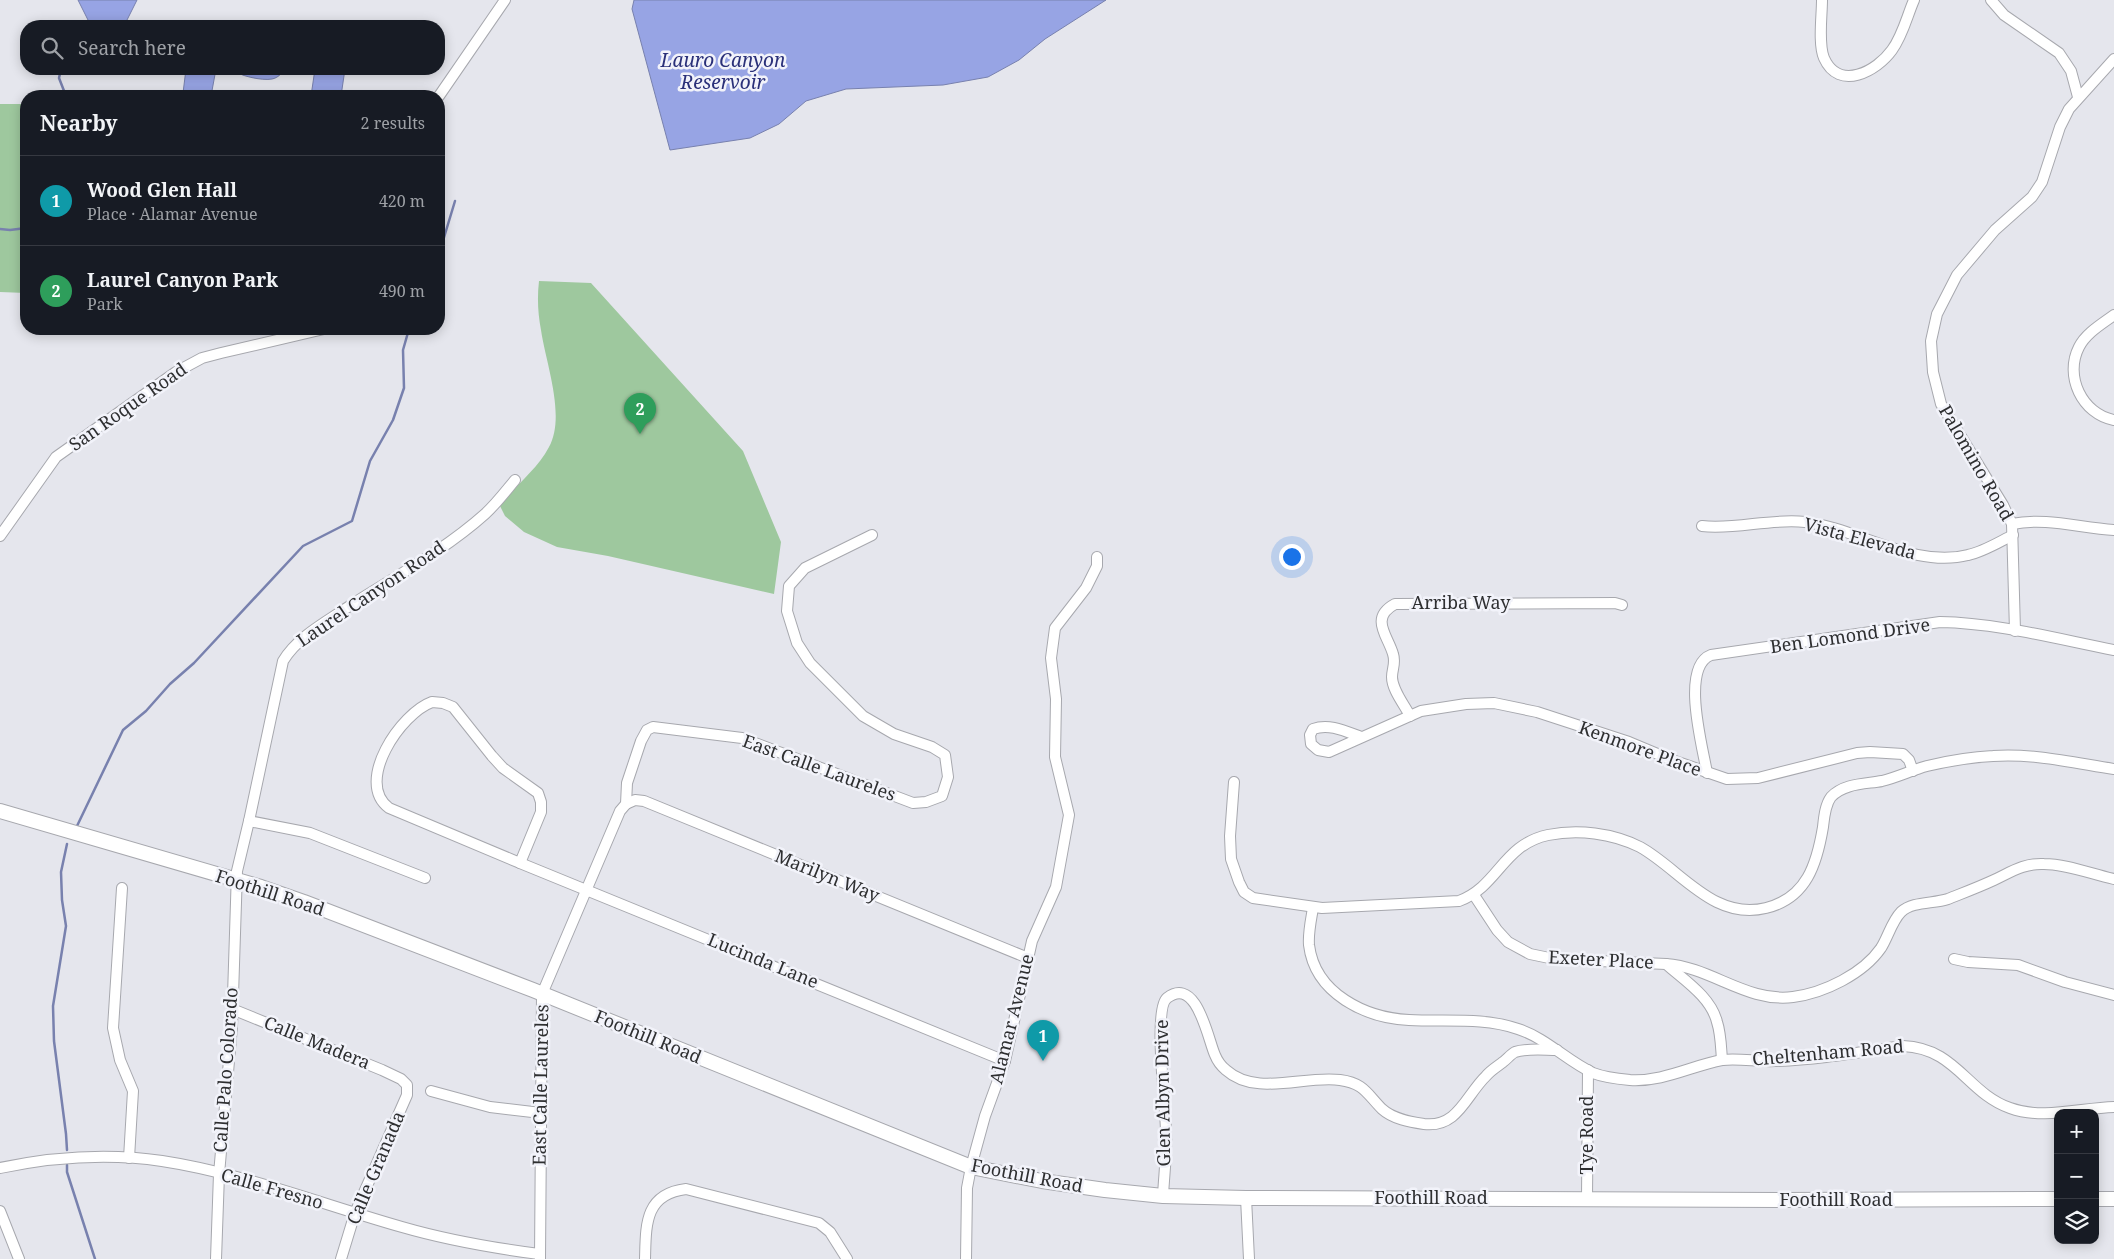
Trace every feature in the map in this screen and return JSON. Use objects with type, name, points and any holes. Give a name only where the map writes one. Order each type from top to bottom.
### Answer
[{"type":"main road","name":"Foothill Road","points":[[0,812],[236,880],[304,902],[542,994],[971,1167],[1042,1181],[1163,1196],[1246,1198],[2054,1199]]},
{"type":"main road","points":[[2099,1199],[2114,1199]]},
{"type":"street","points":[[443,90],[505,0]]},
{"type":"street","points":[[1822,0],[1821,31],[1824,57],[1831,68],[1840,75],[1851,77],[1879,65],[1892,50],[1914,0]]},
{"type":"street","points":[[1991,0],[2004,16],[2059,52],[2071,71],[2078,97]]},
{"type":"street","name":"Palomino Road","points":[[2015,630],[2012,524],[2003,505],[1941,404],[1933,372],[1931,341],[1933,326],[1936,314],[1961,269],[1995,230],[2032,197],[2038,189],[2060,127],[2069,109],[2114,59]]},
{"type":"street","points":[[2114,315],[2086,337],[2079,346],[2074,370],[2075,382],[2084,404],[2105,418],[2114,420]]},
{"type":"street","name":"San Roque Road","points":[[0,536],[56,457],[176,372],[202,358],[221,352],[297,335]]},
{"type":"street","name":"Laurel Canyon Road","points":[[236,880],[239,858],[249,821],[280,670],[288,652],[321,625],[440,548],[481,517],[497,502],[515,480]]},
{"type":"street","name":"Vista Elevada","points":[[1702,526],[1783,520],[1806,522],[1923,556],[1944,558],[1970,555],[2013,535]]},
{"type":"street","points":[[2012,524],[2048,522],[2092,529],[2114,530]]},
{"type":"street","name":"East Calle Laureles","points":[[540,1256],[542,994],[620,811],[626,804],[627,783],[641,741],[647,730],[653,727],[742,738],[913,803],[926,802],[942,796],[948,778],[945,755],[932,747],[894,734],[863,716],[810,663],[797,642],[787,611],[789,586],[805,568],[872,536]]},
{"type":"street","name":"Alamar Avenue","points":[[966,1259],[966,1188],[985,1116],[1004,1061],[1032,941],[1056,887],[1069,815],[1055,757],[1056,699],[1051,658],[1052,638],[1055,628],[1093,575],[1097,557]]},
{"type":"street","name":"Arriba Way","points":[[1410,716],[1393,686],[1394,657],[1384,637],[1382,625],[1386,610],[1395,604],[1615,603],[1622,605]]},
{"type":"street","name":"Ben Lomond Drive","points":[[1707,774],[1694,689],[1697,671],[1702,660],[1707,657],[1724,652],[1789,645],[1922,624],[1964,623],[2015,630],[2114,650]]},
{"type":"street","name":"Lucinda Lane","points":[[520,862],[541,812],[542,802],[538,793],[498,762],[453,707],[438,702],[423,706],[401,725],[386,749],[376,781],[376,791],[381,801],[388,808],[1004,1061]]},
{"type":"street","name":"Kenmore Place","points":[[1361,737],[1430,709],[1466,704],[1494,703],[1518,707],[1629,742],[1707,774],[1727,780],[1758,778],[1844,756],[1870,752],[1903,754],[1909,760],[1913,771]]},
{"type":"street","points":[[1234,782],[1231,859],[1244,892],[1258,900],[1313,908],[1459,901],[1474,895],[1487,884],[1500,866],[1520,847],[1547,835],[1582,832],[1612,837],[1641,848],[1692,886],[1723,904],[1739,909],[1767,908],[1785,900],[1797,890],[1813,870],[1818,855],[1827,806],[1832,796],[1854,785],[1882,781],[1926,766],[1992,756],[2011,755],[2114,769]]},
{"type":"street","name":"Marilyn Way","points":[[626,804],[635,800],[644,802],[1028,958]]},
{"type":"street","points":[[249,821],[310,833],[426,878]]},
{"type":"street","name":"Exeter Place","points":[[1474,895],[1497,930],[1508,942],[1530,954],[1554,959],[1692,967],[1738,988],[1759,995],[1778,998],[1806,995],[1847,978],[1873,958],[1881,948],[1897,917],[1908,907],[1946,899],[1994,880],[2015,868],[2034,864],[2054,865],[2114,879]]},
{"type":"street","name":"Calle Palo Colorado","points":[[216,1259],[219,1174],[227,1093],[232,1008],[236,880]]},
{"type":"street","points":[[122,888],[113,1028],[120,1060],[133,1091],[129,1158]]},
{"type":"street","name":"Cheltenham Road","points":[[1313,908],[1308,936],[1313,962],[1325,984],[1340,998],[1379,1016],[1389,1018],[1500,1024],[1532,1034],[1597,1074],[1641,1080],[1681,1072],[1722,1060],[1776,1061],[1819,1058],[1903,1046],[1916,1046],[1936,1053],[1990,1097],[2018,1111],[2055,1113],[2114,1107]]},
{"type":"street","points":[[1954,959],[1968,962],[2018,965],[2065,982],[2114,995]]},
{"type":"street","name":"Exeter Place","points":[[1666,964],[1710,1006],[1717,1020],[1722,1060]]},
{"type":"street","name":"Glen Albyn Drive","points":[[1163,1196],[1166,1134],[1160,1028],[1162,1005],[1164,1000],[1173,994],[1189,998],[1198,1008],[1203,1016],[1214,1054],[1219,1062],[1233,1075],[1251,1082],[1266,1083],[1321,1079],[1349,1082],[1367,1090],[1383,1109],[1396,1118],[1426,1124],[1446,1121],[1456,1115],[1486,1076],[1515,1052],[1558,1050]]},
{"type":"street","name":"Calle Madera","points":[[232,1008],[401,1079]]},
{"type":"street","name":"Tye Road","points":[[1587,1199],[1588,1070]]},
{"type":"street","name":"Calle Granada","points":[[341,1259],[355,1213],[407,1095],[407,1085],[401,1079]]},
{"type":"street","points":[[431,1091],[490,1107],[541,1113]]},
{"type":"street","name":"Calle Fresno","points":[[0,1168],[64,1158],[129,1158],[192,1167],[465,1242],[540,1256]]},
{"type":"street","points":[[645,1259],[646,1226],[651,1210],[662,1197],[678,1190],[686,1189],[819,1223],[830,1232],[847,1259]]},
{"type":"street","points":[[1246,1198],[1249,1259]]},
{"type":"street","points":[[0,1211],[19,1259]]},
{"type":"green space","points":[[0,104],[20,104],[20,293],[0,292]]},
{"type":"green space","points":[[539,281],[591,283],[743,451],[781,542],[774,594],[608,556],[557,547],[524,532],[505,516],[500,506],[544,455],[554,434],[556,420],[555,405],[539,318]]},
{"type":"water","points":[[78,0],[137,0],[127,20],[88,20]]},
{"type":"water","name":"Lauro Canyon Reservoir","points":[[634,0],[1106,0],[1045,39],[1019,60],[988,77],[943,85],[846,89],[806,101],[779,124],[750,138],[670,150],[632,9]]},
{"type":"water","points":[[185,75],[215,75],[212,90],[183,90]]},
{"type":"water","points":[[242,75],[280,75],[272,79],[257,79]]},
{"type":"water","points":[[314,75],[344,75],[342,90],[312,90]]},
{"type":"waterway","points":[[60,75],[64,90]]},
{"type":"waterway","points":[[445,234],[455,201]]},
{"type":"waterway","points":[[0,229],[20,229]]},
{"type":"waterway","points":[[77,826],[123,730],[146,711],[170,684],[194,663],[303,546],[352,521],[370,461],[393,420],[404,388],[403,350],[407,335]]},
{"type":"waterway","points":[[67,844],[61,872],[62,900],[66,926],[53,1006],[54,1041],[67,1150]]},
{"type":"waterway","points":[[67,1165],[67,1172],[95,1259]]},
{"type":"place","name":"Laurel Canyon Park","points":[[640,434]]},
{"type":"place","name":"Wood Glen Hall","points":[[1043,1061]]}]
